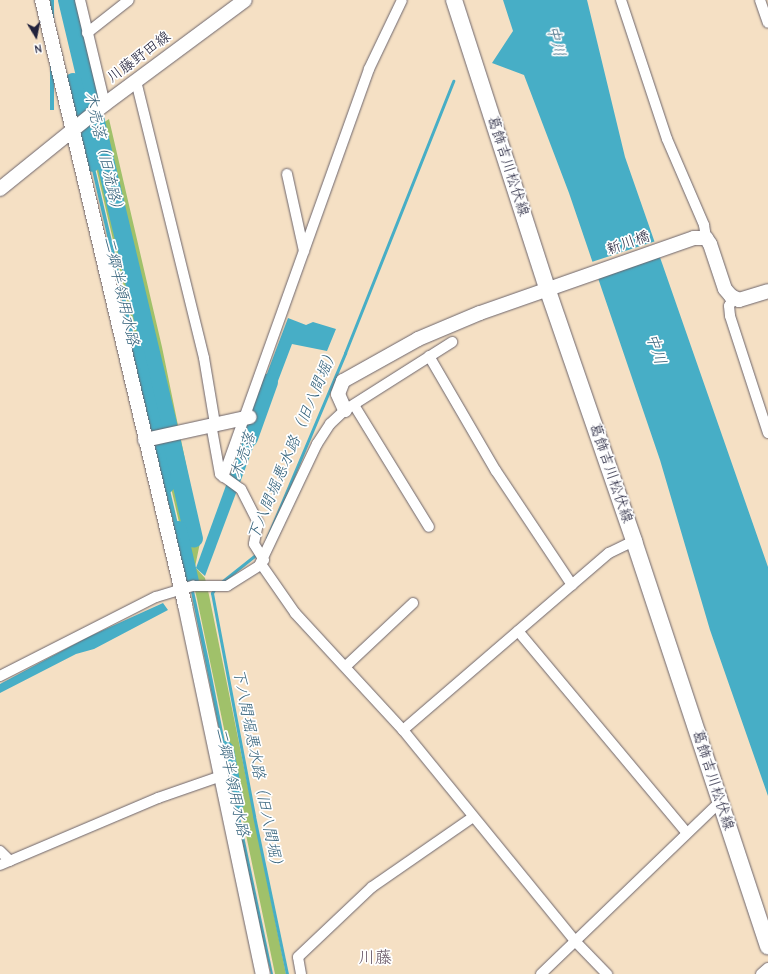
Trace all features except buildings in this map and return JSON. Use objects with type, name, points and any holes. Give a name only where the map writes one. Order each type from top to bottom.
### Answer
[{"type":"main road","name":"葛飾吉川松伏線","points":[[454,0],[547,288],[634,541],[768,946]]},
{"type":"street","points":[[42,0],[76,127],[145,440],[186,588],[221,776],[263,974]]},
{"type":"street","points":[[80,0],[103,105]]},
{"type":"street","points":[[87,33],[130,0]]},
{"type":"street","points":[[223,477],[247,417],[304,251],[370,69],[402,0]]},
{"type":"street","points":[[622,0],[667,139],[704,225],[700,238],[714,253],[725,289],[734,298],[743,299],[768,291]]},
{"type":"street","points":[[760,0],[768,23]]},
{"type":"street","name":"川藤野田線","points":[[1,187],[103,105],[239,2]]},
{"type":"street","points":[[136,81],[204,358],[220,474],[242,489],[258,523],[254,544],[262,562],[295,613],[346,666],[403,730],[576,942],[607,974]]},
{"type":"street","points":[[287,174],[304,251]]},
{"type":"street","name":"新川橋","points":[[350,408],[338,394],[343,381],[418,339],[547,288],[700,238]]},
{"type":"street","points":[[734,298],[729,306],[730,316],[768,433]]},
{"type":"street","points":[[0,676],[156,596],[186,588],[227,586],[262,562],[317,444],[330,424],[350,408],[452,342]]},
{"type":"street","points":[[429,356],[496,471],[572,585]]},
{"type":"street","points":[[350,408],[429,527]]},
{"type":"street","points":[[145,440],[247,417]]},
{"type":"street","points":[[403,730],[609,553],[634,541]]},
{"type":"street","points":[[346,666],[413,603]]},
{"type":"street","points":[[518,631],[687,833]]},
{"type":"street","points":[[0,865],[158,798],[221,776]]},
{"type":"street","points":[[542,974],[720,802]]},
{"type":"street","points":[[301,974],[298,958],[372,887],[473,817]]},
{"type":"street","points":[[0,851],[10,861]]},
{"type":"street","points":[[761,974],[768,968]]},
{"type":"green space","points":[[109,119],[162,347],[201,538],[195,567],[205,578],[209,595],[286,974],[275,974],[197,599],[88,133]]},
{"type":"water","points":[[50,0],[54,0],[54,110],[50,110]]},
{"type":"water","name":"中川","points":[[503,0],[587,0],[625,157],[768,567],[768,796],[710,630],[660,460],[569,193],[524,75],[492,63],[513,31]]},
{"type":"water","points":[[88,138],[141,366],[137,366],[85,140]]},
{"type":"water","points":[[288,318],[306,325],[313,322],[336,329],[327,351],[292,344],[270,402],[259,403],[257,400]]},
{"type":"water","points":[[143,371],[152,414],[148,413],[139,372]]},
{"type":"water","points":[[263,421],[205,576],[196,568],[248,425]]},
{"type":"water","points":[[163,460],[185,554],[182,555],[157,461]]},
{"type":"water","points":[[194,591],[231,773],[228,773],[191,592]]},
{"type":"water","points":[[163,603],[168,610],[94,649],[76,654],[0,693],[0,684],[88,637]]},
{"type":"water","points":[[229,779],[232,779],[273,974],[271,974],[262,937]]},
{"type":"pier","points":[[656,241],[661,256],[594,278],[589,263]]},
{"type":"waterway","name":"木売落（旧流路）","points":[[67,0],[168,425]]},
{"type":"waterway","name":"下八間堀悪水路（旧八間堀）","points":[[267,538],[345,353],[453,81]]},
{"type":"waterway","name":"二郷半領用水路","points":[[73,82],[92,163]]},
{"type":"waterway","name":"二郷半領用水路","points":[[133,343],[166,484]]},
{"type":"waterway","name":"木売落","points":[[249,438],[269,382]]},
{"type":"waterway","name":"木売落（旧流路）","points":[[172,442],[194,539]]},
{"type":"waterway","name":"二郷半領用水路","points":[[178,530],[190,582]]},
{"type":"waterway","name":"下八間堀悪水路（旧八間堀）","points":[[219,584],[258,553]]},
{"type":"waterway","name":"下八間堀悪水路（旧八間堀）","points":[[215,588],[212,593],[254,816],[287,974]]},
{"type":"waterway","name":"二郷半領用水路","points":[[225,750],[235,803]]},
{"type":"district","name":"川藤","points":[[375,958]]}]
